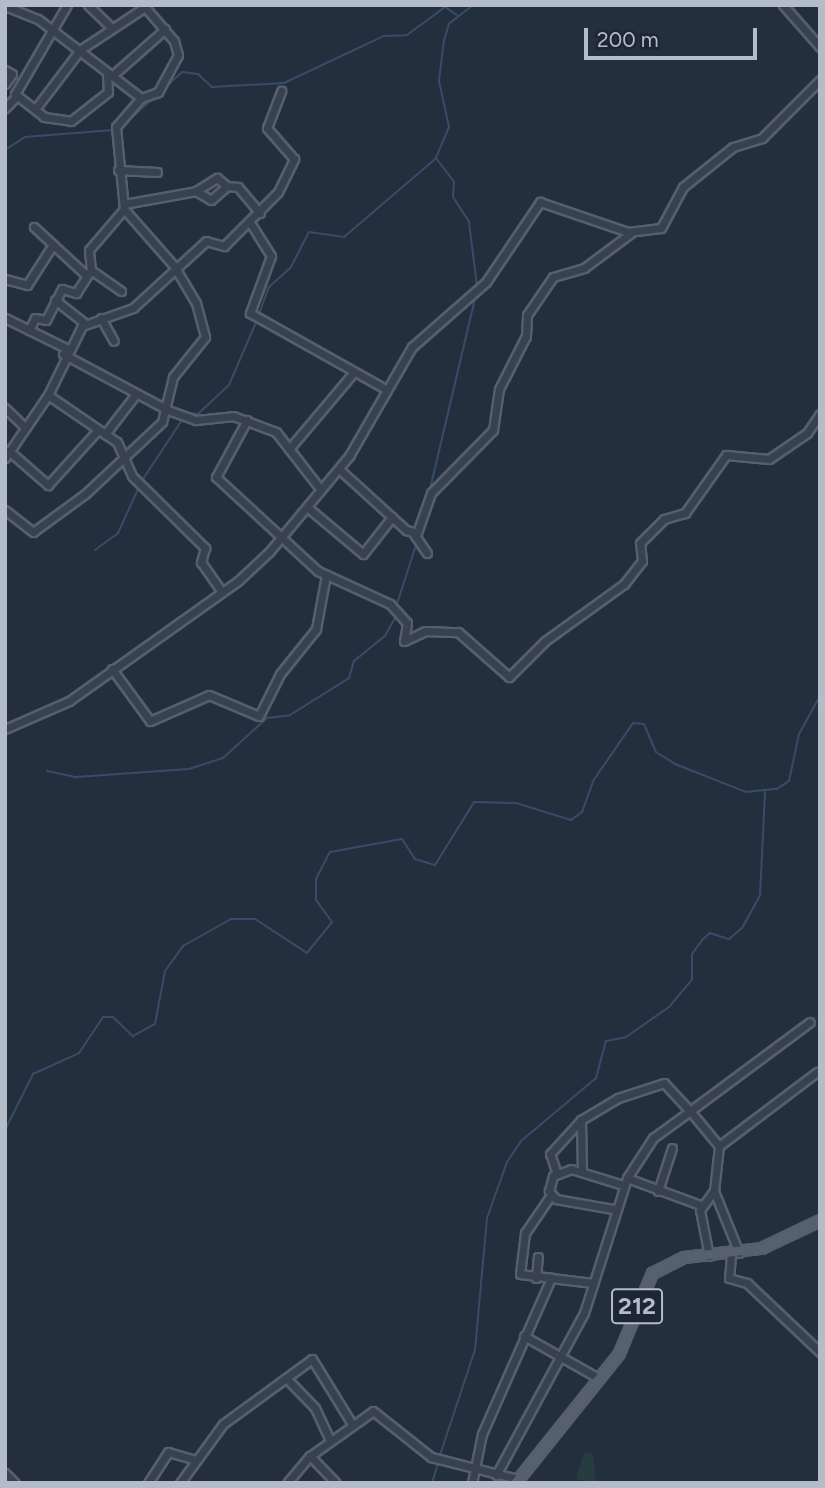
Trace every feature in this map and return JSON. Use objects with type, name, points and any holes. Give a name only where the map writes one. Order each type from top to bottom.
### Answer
[{"type":"main road","name":"212","points":[[517,1481],[600,1379],[626,1340],[652,1273],[671,1261],[735,1255],[820,1220]]},
{"type":"street","points":[[5,108],[16,94],[51,27],[67,5]]},
{"type":"street","points":[[88,5],[113,28]]},
{"type":"street","points":[[783,5],[820,47]]},
{"type":"street","points":[[5,16],[8,6],[51,27],[141,98]]},
{"type":"street","points":[[5,510],[33,532],[126,455],[168,410],[173,377],[205,337],[196,303],[174,266],[124,207],[118,170],[115,131],[141,98],[158,92],[177,61],[165,29],[145,6],[80,50],[36,108]]},
{"type":"street","points":[[5,70],[12,74],[5,85],[44,117],[71,121],[108,92],[111,74],[165,29]]},
{"type":"street","points":[[417,537],[431,493],[489,437],[502,380],[526,336],[527,315],[553,277],[583,268],[631,232],[664,226],[683,187],[733,147],[762,138],[820,80]]},
{"type":"street","points":[[136,394],[48,485],[7,455],[48,395],[64,351],[86,324],[133,308],[174,266],[206,241],[221,247],[260,213],[294,159],[267,128],[281,91]]},
{"type":"street","points":[[118,170],[158,172]]},
{"type":"street","points":[[29,330],[35,318],[46,320],[62,289],[76,293],[89,273],[89,250],[124,207],[196,191],[217,178],[227,186],[238,187],[260,213]]},
{"type":"street","points":[[196,191],[211,200],[227,186]]},
{"type":"street","points":[[5,729],[69,701],[221,592],[282,536],[339,469],[412,347],[486,282],[542,201],[631,232]]},
{"type":"street","points":[[251,223],[271,256],[250,313],[387,390]]},
{"type":"street","points":[[34,227],[52,246],[89,273],[121,291]]},
{"type":"street","points":[[5,279],[27,285],[52,246]]},
{"type":"street","points":[[55,300],[86,324]]},
{"type":"street","points":[[5,318],[168,410],[196,420],[247,420],[276,432],[321,490]]},
{"type":"street","points":[[101,318],[114,341]]},
{"type":"street","points":[[289,449],[354,372]]},
{"type":"street","points":[[48,395],[101,432],[126,455],[132,476],[205,548],[201,562],[221,592]]},
{"type":"street","points":[[5,408],[25,427]]},
{"type":"street","points":[[247,420],[215,475],[326,575],[390,604],[407,623],[404,641],[425,631],[458,632],[480,657],[512,677],[545,641],[624,584],[642,561],[640,543],[664,519],[685,513],[726,455],[769,459],[807,433],[820,414]]},
{"type":"street","points":[[339,469],[417,537],[427,553]]},
{"type":"street","points":[[307,507],[364,554],[392,517]]},
{"type":"street","points":[[112,669],[150,721],[209,695],[259,716],[280,674],[316,629],[326,575]]},
{"type":"street","points":[[496,1475],[559,1357],[593,1283],[613,1209],[625,1182],[653,1138],[810,1022]]},
{"type":"street","points":[[719,1146],[817,1072]]},
{"type":"street","points":[[593,1283],[520,1274],[524,1237],[551,1195],[556,1171],[550,1154],[581,1120],[621,1096],[664,1083],[719,1146],[714,1191],[735,1255],[729,1278],[747,1283],[820,1352]]},
{"type":"street","points":[[581,1120],[582,1172]]},
{"type":"street","points":[[658,1191],[672,1148]]},
{"type":"street","points":[[556,1171],[582,1172],[625,1182],[700,1205]]},
{"type":"street","points":[[700,1205],[714,1191]]},
{"type":"street","points":[[551,1195],[613,1209]]},
{"type":"street","points":[[700,1205],[709,1256]]},
{"type":"street","points":[[536,1278],[538,1257]]},
{"type":"street","points":[[472,1483],[482,1434],[551,1278]]},
{"type":"street","points":[[524,1336],[600,1379]]},
{"type":"street","points":[[180,1483],[223,1424],[289,1381],[312,1359],[352,1424]]},
{"type":"street","points":[[289,1381],[315,1408],[330,1440]]},
{"type":"street","points":[[288,1483],[310,1456],[330,1440],[352,1424],[377,1412],[390,1431],[440,1457],[474,1472],[517,1481]]},
{"type":"street","points":[[148,1483],[168,1452],[196,1460]]},
{"type":"street","points":[[310,1456],[336,1483]]},
{"type":"street","points":[[5,1474],[15,1483]]},
{"type":"green space","points":[[584,1453],[593,1454],[596,1483],[576,1479]]},
{"type":"waterway","points":[[473,5],[449,24],[444,40],[439,81],[449,127],[436,158],[454,182],[453,197],[469,222],[477,286]]},
{"type":"waterway","points":[[119,129],[182,72],[198,74],[212,87],[284,83],[384,36],[407,35],[445,7],[457,15]]},
{"type":"waterway","points":[[5,150],[25,137],[114,130]]},
{"type":"waterway","points":[[259,314],[269,287],[291,267],[309,232],[344,237],[435,159]]},
{"type":"waterway","points":[[430,489],[476,295]]},
{"type":"waterway","points":[[188,413],[198,414],[229,385],[257,320]]},
{"type":"waterway","points":[[141,482],[182,420]]},
{"type":"waterway","points":[[95,550],[118,533],[139,487]]},
{"type":"waterway","points":[[396,607],[417,542]]},
{"type":"waterway","points":[[47,771],[76,777],[189,769],[223,758],[267,718],[290,715],[349,678],[354,661],[385,636],[396,616]]},
{"type":"waterway","points":[[5,1130],[33,1074],[79,1053],[103,1017],[113,1017],[133,1036],[155,1024],[165,971],[183,946],[231,919],[255,919],[307,953],[332,922],[316,900],[316,879],[330,852],[402,839],[415,859],[435,865],[474,802],[516,803],[571,820],[582,812],[593,781],[633,723],[644,724],[656,752],[675,764],[746,792],[777,789],[789,781],[799,734],[820,696]]},
{"type":"waterway","points":[[440,1455],[475,1350],[487,1218],[507,1162],[521,1141],[596,1078],[606,1041],[626,1037],[669,1007],[692,980],[692,954],[702,940],[710,933],[729,939],[742,928],[760,895],[765,792]]},
{"type":"waterway","points":[[432,1483],[439,1460]]}]
